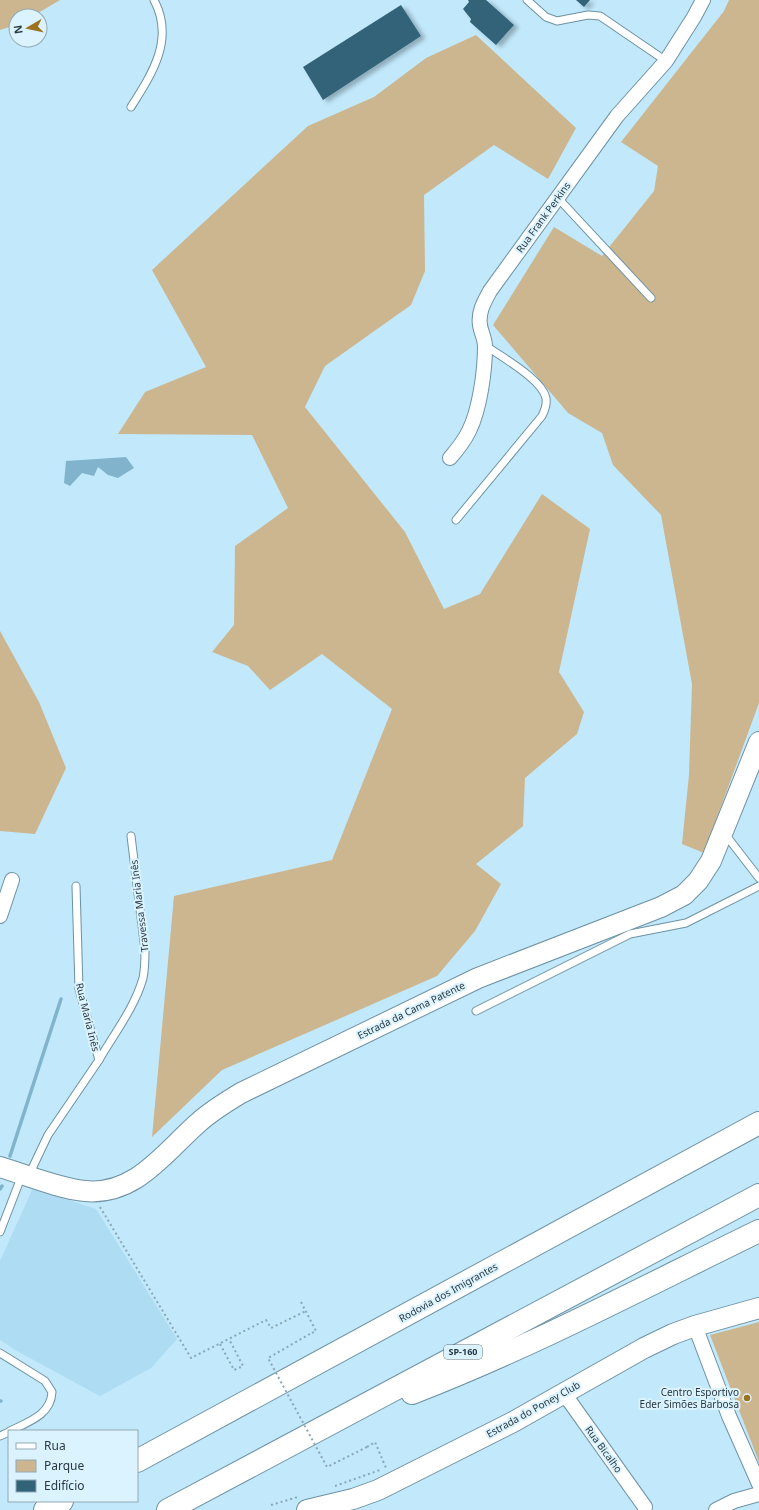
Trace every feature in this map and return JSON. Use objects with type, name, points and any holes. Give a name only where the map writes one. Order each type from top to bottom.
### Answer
[{"type":"highway","name":"Rodovia dos Imigrantes","points":[[138,1460],[759,1123]]},
{"type":"highway","name":"SP-160","points":[[168,1510],[759,1195]]},
{"type":"highway","points":[[312,1432],[477,1368],[759,1231]]},
{"type":"highway","points":[[45,1510],[60,1502]]},
{"type":"street","name":"Rua Frank Perkins","points":[[450,458],[462,444],[470,429],[482,381],[485,345],[480,325],[482,306],[490,291],[617,116],[666,61],[703,0]]},
{"type":"street","name":"Estrada da Cama Patente","points":[[0,1167],[75,1190],[96,1192],[115,1189],[132,1182],[208,1114],[241,1093],[478,978],[661,907],[684,895],[698,881],[711,861],[724,832],[759,742]]},
{"type":"street","points":[[0,916],[12,880]]},
{"type":"street","name":"Estrada do Poney Club","points":[[303,1503],[353,1499],[378,1490],[458,1451],[644,1348],[695,1326],[759,1308]]},
{"type":"street","points":[[695,1326],[729,1416],[759,1484]]},
{"type":"street","name":"Rua Bicalho","points":[[563,1392],[644,1506]]},
{"type":"street","points":[[716,1510],[734,1501],[759,1494]]},
{"type":"lane","points":[[131,107],[151,72],[159,53],[163,37],[160,14],[154,0]]},
{"type":"lane","points":[[527,0],[546,17],[557,21],[588,15],[600,16],[666,61]]},
{"type":"lane","points":[[557,197],[651,298]]},
{"type":"lane","points":[[456,520],[542,416],[546,408],[546,399],[543,390],[537,382],[485,345]]},
{"type":"lane","points":[[724,832],[759,878]]},
{"type":"lane","name":"Travessa Maria Inês","points":[[99,1060],[134,999],[145,968],[145,950],[131,836]]},
{"type":"lane","name":"Rua Maria Inês","points":[[0,1232],[26,1174],[48,1135],[99,1060],[79,989],[76,886]]},
{"type":"lane","points":[[476,1011],[630,934],[686,923],[759,886]]},
{"type":"lane","points":[[0,1353],[46,1381],[52,1392],[49,1407],[12,1430]]},
{"type":"path","points":[[96,1192],[97,1202],[192,1358],[266,1320],[271,1328],[306,1311]]},
{"type":"path","points":[[301,1302],[316,1331],[268,1358],[328,1467],[375,1442],[387,1467],[333,1487]]},
{"type":"path","points":[[220,1344],[234,1370],[243,1366],[229,1339]]},
{"type":"path","points":[[271,1505],[303,1503]]},
{"type":"shaded area","points":[[126,457],[134,468],[118,478],[108,475],[98,467],[94,476],[82,473],[70,486],[64,483],[66,461]]},
{"type":"shaded area","points":[[33,1188],[96,1209],[177,1339],[151,1368],[100,1396],[17,1351],[0,1340],[0,1261]]},
{"type":"green space","points":[[0,0],[60,0],[46,8],[8,8],[8,28],[0,30]]},
{"type":"green space","points":[[729,0],[759,0],[759,703],[704,853],[682,844],[689,775],[692,684],[661,515],[613,465],[602,433],[568,413],[493,325],[554,227],[602,256],[654,191],[658,166],[621,142],[724,11]]},
{"type":"green space","points":[[476,35],[576,128],[548,179],[494,145],[424,195],[425,271],[411,305],[325,366],[305,407],[405,532],[444,609],[480,594],[542,494],[590,529],[559,672],[584,712],[577,734],[525,778],[523,826],[476,864],[501,884],[475,931],[437,976],[222,1070],[152,1137],[174,896],[332,860],[392,709],[322,654],[270,690],[248,666],[212,652],[234,625],[235,546],[288,508],[252,435],[118,434],[145,392],[206,367],[152,270],[308,126],[374,97],[426,58]]},
{"type":"green space","points":[[0,631],[39,702],[66,768],[35,834],[0,831]]},
{"type":"green space","name":"Centro Esportivo Eder Simões Barbosa","points":[[759,1322],[759,1462],[710,1335]]},
{"type":"building","points":[[468,0],[486,0],[514,25],[496,45],[470,22],[471,19],[463,9],[469,2]]},
{"type":"building","points":[[576,0],[590,0],[584,7]]},
{"type":"building","points":[[401,5],[421,36],[323,100],[303,67]]},
{"type":"waterway","points":[[10,1156],[61,999]]},
{"type":"place","name":"Centro Esportivo Eder Simões Barbosa","points":[[747,1398]]}]
